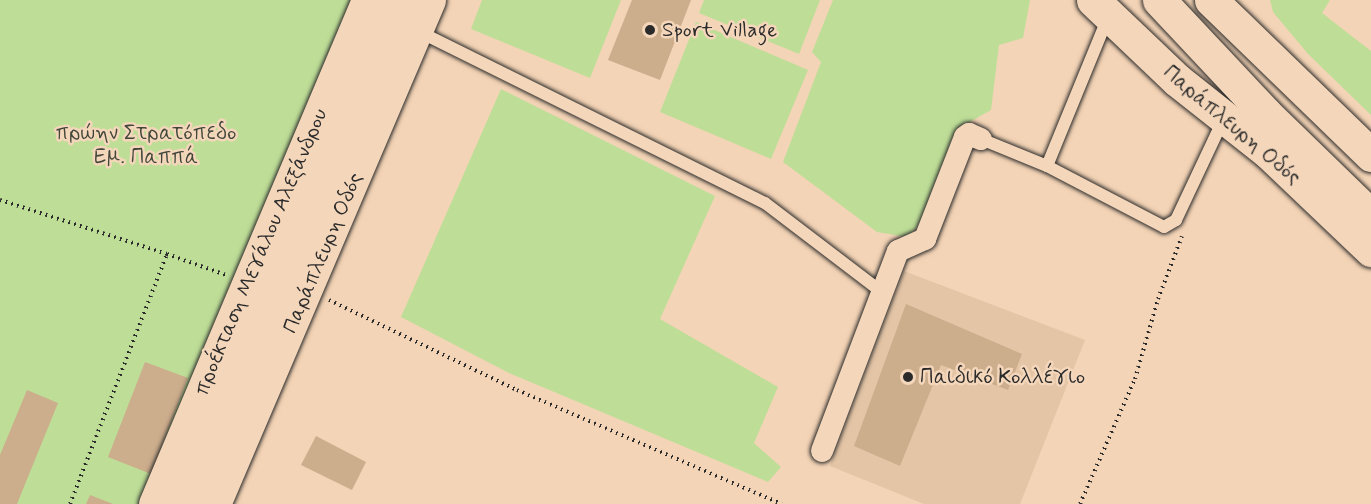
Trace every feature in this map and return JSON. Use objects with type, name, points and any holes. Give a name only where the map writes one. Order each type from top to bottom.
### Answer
[{"type":"main road","name":"προέκταση Μεγάλου Αλεξάνδρου","points":[[155,504],[368,0]]},
{"type":"main road","name":"προέκταση Μεγάλου Αλεξάνδρου","points":[[187,504],[398,0]]},
{"type":"main road","name":"Παράπλευρη Οδός","points":[[214,504],[429,0]]},
{"type":"main road","points":[[1160,0],[1265,113],[1371,216]]},
{"type":"main road","points":[[1183,25],[1205,0]]},
{"type":"main road","points":[[1211,0],[1371,155]]},
{"type":"main road","name":"Παράπλευρη Οδός","points":[[1112,13],[1223,118],[1269,153],[1371,250]]},
{"type":"main road","points":[[233,456],[267,310]]},
{"type":"street","points":[[822,451],[898,251],[925,239],[961,142],[969,134],[981,139]]},
{"type":"lane","points":[[1047,166],[1112,13]]},
{"type":"lane","points":[[416,30],[765,203],[883,293]]},
{"type":"lane","points":[[981,139],[1047,166],[1160,226],[1169,227],[1176,220],[1223,118]]},
{"type":"path","points":[[0,200],[249,283]]},
{"type":"path","points":[[1080,504],[1135,379],[1158,299],[1182,236],[1176,220]]},
{"type":"path","points":[[70,504],[167,254]]},
{"type":"path","points":[[307,289],[517,390],[782,504]]},
{"type":"shaded area","points":[[904,271],[1085,340],[1020,504],[924,504],[830,466]]},
{"type":"green space","name":"πρώην Στρατόπεδο Εμ. Παππά","points":[[0,0],[360,0],[143,504],[0,504]]},
{"type":"green space","points":[[482,0],[621,0],[590,78],[471,29]]},
{"type":"green space","points":[[704,0],[820,0],[799,54],[699,13]]},
{"type":"green space","points":[[833,0],[1030,0],[1023,38],[999,45],[991,110],[959,128],[922,223],[907,237],[877,232],[783,162],[821,62],[812,52]]},
{"type":"green space","points":[[1270,0],[1330,0],[1322,13],[1371,51],[1371,115],[1308,54],[1273,12]]},
{"type":"green space","points":[[696,22],[808,70],[771,159],[660,112]]},
{"type":"green space","points":[[501,89],[715,196],[660,319],[778,387],[754,443],[781,467],[768,482],[509,373],[401,317]]},
{"type":"building","name":"Sport Village","points":[[632,0],[691,0],[660,80],[608,60]]},
{"type":"building","name":"Παιδικό Κολλέγιο","points":[[906,304],[1022,354],[1008,390],[941,365],[900,466],[854,446]]},
{"type":"building","points":[[145,362],[188,378],[151,474],[108,457]]},
{"type":"building","points":[[27,390],[58,403],[17,504],[0,504],[0,455]]},
{"type":"building","points":[[316,436],[366,462],[352,490],[301,465]]},
{"type":"building","points":[[90,495],[113,504],[86,504]]},
{"type":"place","name":"Sport Village","points":[[650,30]]},
{"type":"place","name":"Παιδικό Κολλέγιο","points":[[908,377]]}]
